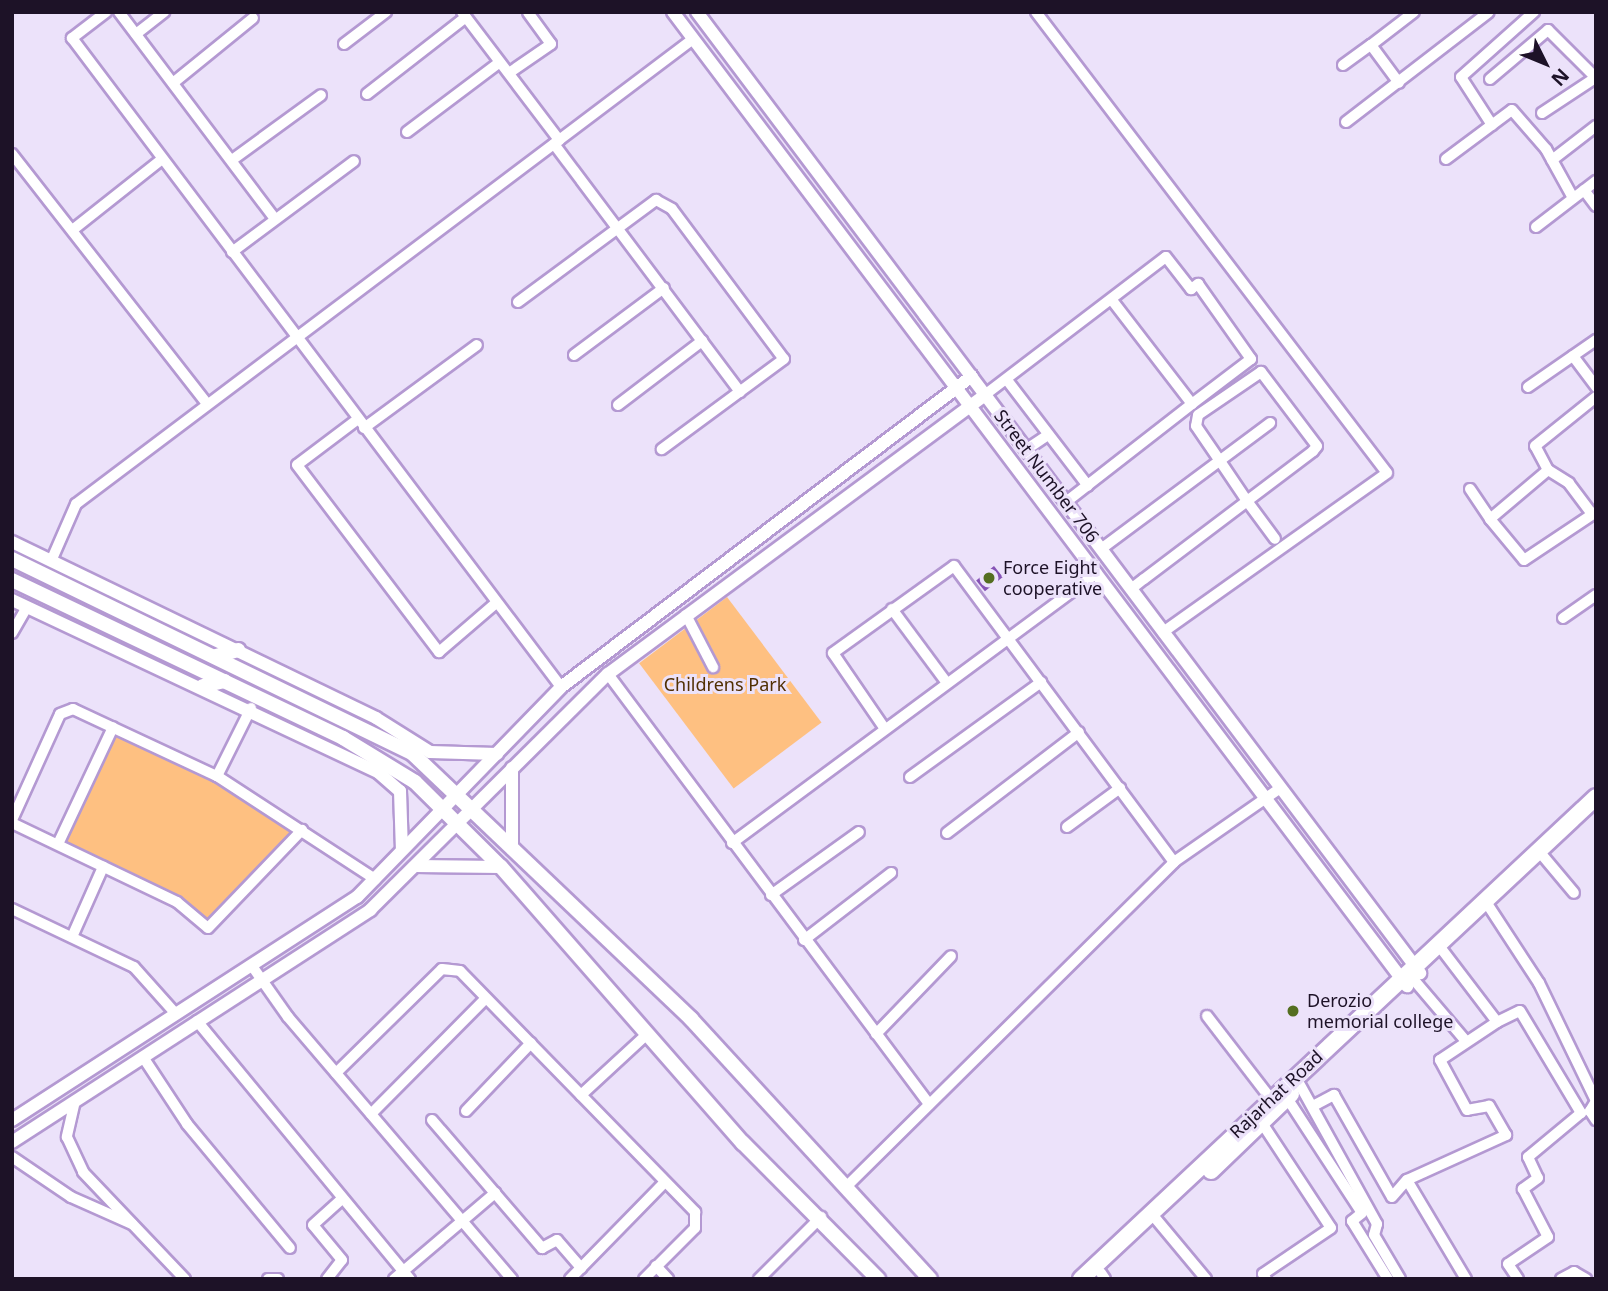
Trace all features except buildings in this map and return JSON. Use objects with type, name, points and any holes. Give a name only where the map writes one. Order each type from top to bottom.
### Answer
[{"type":"main road","points":[[12,559],[380,734],[459,792],[512,849],[691,1019],[848,1185],[930,1279]]},
{"type":"main road","points":[[12,580],[376,756],[443,808],[501,867],[646,1035],[878,1279]]},
{"type":"main road","points":[[216,656],[238,650]]},
{"type":"main road","points":[[203,686],[224,681]]},
{"type":"main road","name":"Rajarhat Road","points":[[1279,1098],[1300,1085],[1596,797]]},
{"type":"main road","name":"Rajarhat Road","points":[[1081,1279],[1154,1217],[1279,1098],[1443,951],[1488,904],[1596,807]]},
{"type":"main road","name":"Rajarhat Road","points":[[1100,1277],[1154,1217]]},
{"type":"street","points":[[106,12],[72,38],[561,687]]},
{"type":"street","points":[[119,12],[275,219]]},
{"type":"street","points":[[136,34],[164,12]]},
{"type":"street","points":[[344,44],[386,12]]},
{"type":"street","points":[[509,74],[551,44],[528,12]]},
{"type":"street","points":[[673,12],[1266,797],[1465,1040]]},
{"type":"street","name":"Street Number 706","points":[[697,12],[1163,632],[1279,789],[1411,977]]},
{"type":"street","points":[[1036,12],[1387,472],[1163,632]]},
{"type":"street","points":[[1343,65],[1415,12]]},
{"type":"street","points":[[1346,122],[1489,12]]},
{"type":"street","points":[[1492,125],[1461,77],[1534,12]]},
{"type":"street","points":[[367,94],[464,15],[740,392]]},
{"type":"street","points":[[173,83],[253,18]]},
{"type":"street","points":[[1490,79],[1548,30],[1595,78],[1542,113]]},
{"type":"street","points":[[52,559],[76,504],[693,39]]},
{"type":"street","points":[[1371,45],[1399,83]]},
{"type":"street","points":[[407,132],[500,62]]},
{"type":"street","points":[[232,160],[321,95]]},
{"type":"street","points":[[1446,159],[1492,125],[1516,112],[1552,160],[1573,198]]},
{"type":"street","points":[[1552,160],[1596,126]]},
{"type":"street","points":[[12,154],[75,228],[207,404]]},
{"type":"street","points":[[75,228],[162,159]]},
{"type":"street","points":[[232,252],[354,161]]},
{"type":"street","points":[[1536,227],[1596,181]]},
{"type":"street","points":[[1584,190],[1596,206]]},
{"type":"street","points":[[518,302],[656,200],[665,202],[780,351],[780,366],[662,449]]},
{"type":"street","points":[[12,1142],[370,911],[608,674],[1007,380],[1166,257],[1191,289],[1198,284],[1251,359],[1066,502]]},
{"type":"street","points":[[574,355],[664,288]]},
{"type":"street","points":[[1112,300],[1192,404]]},
{"type":"street","points":[[1528,387],[1596,340]]},
{"type":"street","points":[[618,405],[702,341]]},
{"type":"street","points":[[477,345],[297,465],[439,652],[496,603]]},
{"type":"street","points":[[1573,356],[1596,387]]},
{"type":"street","points":[[1131,589],[1247,501],[1317,446],[1261,372],[1198,415],[1196,426],[1247,501],[1275,539]]},
{"type":"street","points":[[12,1120],[253,966],[375,879],[561,687],[972,376]]},
{"type":"street","points":[[1007,380],[1088,486]]},
{"type":"street","points":[[1470,489],[1524,561],[1594,513],[1569,484],[1548,470],[1535,446],[1596,397]]},
{"type":"street","points":[[1101,549],[1270,423]]},
{"type":"street","points":[[1027,449],[1048,435]]},
{"type":"street","points":[[1490,519],[1548,470]]},
{"type":"street","points":[[12,542],[238,650],[430,752],[498,754]]},
{"type":"street","points":[[885,729],[833,653],[954,566],[1174,862]]},
{"type":"street","points":[[732,842],[1097,573]]},
{"type":"street","points":[[1563,618],[1596,595]]},
{"type":"street","points":[[12,600],[347,754],[397,786],[402,850]]},
{"type":"street","points":[[12,633],[27,607]]},
{"type":"street","points":[[892,609],[947,683]]},
{"type":"street","points":[[686,615],[713,667]]},
{"type":"street","points":[[608,674],[929,1104]]},
{"type":"street","points":[[910,777],[1041,682]]},
{"type":"street","points":[[217,776],[251,708]]},
{"type":"street","points":[[302,830],[208,928],[177,902],[12,821],[62,712],[73,709],[217,776],[302,830],[375,879]]},
{"type":"street","points":[[58,844],[113,727]]},
{"type":"street","points":[[947,833],[1079,732]]},
{"type":"street","points":[[512,768],[512,849]]},
{"type":"street","points":[[1067,827],[1120,788]]},
{"type":"street","points":[[848,1185],[1174,862],[1279,789]]},
{"type":"street","points":[[771,895],[859,832]]},
{"type":"street","points":[[1543,856],[1574,892]]},
{"type":"street","points":[[416,866],[501,867]]},
{"type":"street","points":[[72,937],[103,867]]},
{"type":"street","points":[[804,940],[891,873]]},
{"type":"street","points":[[1488,904],[1539,983],[1592,1109]]},
{"type":"street","points":[[12,909],[149,977],[176,1014]]},
{"type":"street","points":[[1443,951],[1497,1022]]},
{"type":"street","points":[[876,1034],[951,956]]},
{"type":"street","points":[[253,966],[335,1073],[512,1279]]},
{"type":"street","points":[[335,1073],[442,969],[460,971],[665,1182],[697,1220],[644,1279]]},
{"type":"street","points":[[371,1114],[486,998]]},
{"type":"street","points":[[1313,1106],[1334,1095],[1392,1197],[1407,1180],[1506,1135],[1489,1106],[1467,1110],[1441,1069],[1440,1060],[1465,1040],[1520,1011],[1592,1109]]},
{"type":"street","points":[[1207,1016],[1279,1098],[1362,1213],[1352,1221],[1331,1228],[1263,1274],[1266,1279]]},
{"type":"street","points":[[197,1021],[402,1276],[495,1193]]},
{"type":"street","points":[[581,1095],[646,1035]]},
{"type":"street","points":[[466,1111],[531,1044]]},
{"type":"street","points":[[143,1057],[187,1124],[290,1248]]},
{"type":"street","points":[[1300,1085],[1400,1279]]},
{"type":"street","points":[[75,1101],[69,1147],[83,1172],[185,1279]]},
{"type":"street","points":[[1518,1279],[1508,1264],[1548,1237],[1523,1189],[1538,1178],[1528,1157],[1592,1109]]},
{"type":"street","points":[[1260,1118],[1331,1228]]},
{"type":"street","points":[[432,1120],[542,1248],[557,1240],[581,1268]]},
{"type":"street","points":[[12,1157],[71,1197],[134,1225]]},
{"type":"street","points":[[1407,1180],[1466,1279]]},
{"type":"street","points":[[570,1279],[665,1182]]},
{"type":"street","points":[[327,1279],[342,1260],[313,1225],[341,1200]]},
{"type":"street","points":[[760,1279],[821,1217]]},
{"type":"street","points":[[1154,1217],[1206,1279]]},
{"type":"street","points":[[1352,1221],[1388,1279]]},
{"type":"street","points":[[656,1266],[668,1279]]},
{"type":"street","points":[[1561,1279],[1574,1272],[1586,1279]]},
{"type":"street","points":[[268,1279],[278,1279]]},
{"type":"green space","name":"Childrens Park","points":[[727,597],[821,722],[734,789],[639,663]]},
{"type":"green space","points":[[113,727],[302,830],[208,928],[166,892],[58,844]]},
{"type":"place","name":"Force Eight cooperative","points":[[989,578]]},
{"type":"place","name":"Derozio memorial college","points":[[1293,1011]]}]
